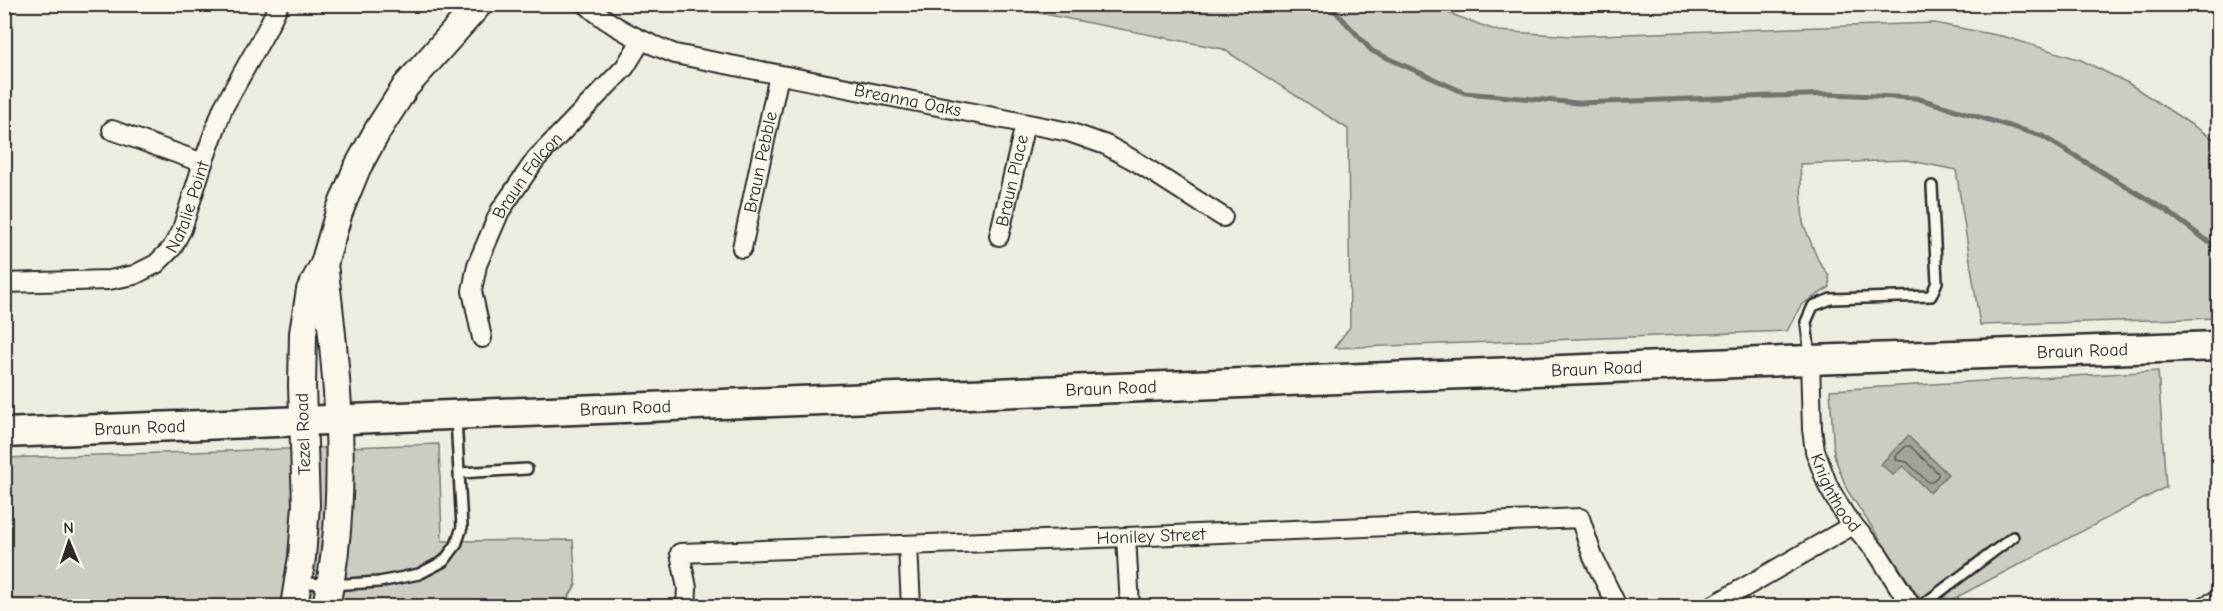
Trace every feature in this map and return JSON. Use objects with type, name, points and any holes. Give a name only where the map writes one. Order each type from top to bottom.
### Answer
[{"type":"main road","name":"Tezel Road","points":[[296,594],[302,557],[306,505],[303,333],[310,290],[324,264],[339,213],[357,168],[379,128],[406,86],[479,4]]},
{"type":"main road","name":"Tezel Road","points":[[324,264],[333,337],[339,421],[339,512],[328,596]]},
{"type":"main road","name":"Braun Road","points":[[4,433],[1810,360],[2218,346]]},
{"type":"street","name":"Natalie Point","points":[[4,283],[109,280],[134,275],[156,264],[172,248],[183,229],[223,108],[279,4]]},
{"type":"street","name":"Breanna Oaks","points":[[586,4],[618,28],[641,41],[675,54],[1069,132],[1106,145],[1137,162],[1223,217]]},
{"type":"street","name":"Braun Falcon","points":[[482,338],[472,291],[477,265],[500,211],[536,159],[625,67],[641,41]]},
{"type":"street","name":"Braun Pebble","points":[[742,248],[779,75]]},
{"type":"street","name":"Braun Place","points":[[999,236],[1025,123]]},
{"type":"street","points":[[112,130],[203,163]]},
{"type":"street","name":"Knighthood","points":[[1810,360],[1815,451],[1828,486],[1844,514],[1878,554],[1911,606]]},
{"type":"street","name":"Honiley Street","points":[[686,606],[687,588],[680,553],[909,546],[1580,518],[1593,557],[1617,606]]},
{"type":"street","points":[[1712,606],[1853,525]]},
{"type":"street","points":[[1126,537],[1130,606]]},
{"type":"street","points":[[909,546],[911,606]]},
{"type":"street","points":[[2205,606],[2218,600]]},
{"type":"lane","points":[[1810,360],[1806,322],[1813,306],[1830,298],[1931,296],[1937,282],[1932,186]]},
{"type":"lane","points":[[296,594],[328,596],[419,574],[444,561],[456,545],[462,526],[456,416]]},
{"type":"lane","points":[[460,473],[527,469]]},
{"type":"lane","points":[[1921,606],[2013,537]]},
{"type":"shaded area","points":[[1423,4],[1498,31],[1571,36],[1934,23],[2006,37],[2081,60],[2128,83],[2218,142],[2218,318],[1980,325],[1956,170],[1907,160],[1800,164],[1803,223],[1818,260],[1829,276],[1830,287],[1801,305],[1787,331],[1334,348],[1350,327],[1348,129],[1223,49],[998,5]]},
{"type":"shaded area","points":[[2158,371],[2166,487],[1940,606],[1925,606],[1847,490],[1834,455],[1830,390]]},
{"type":"shaded area","points":[[439,444],[442,541],[573,540],[576,585],[563,606],[5,606],[4,458]]},
{"type":"water","points":[[1908,436],[1948,474],[1930,493],[1903,466],[1893,475],[1881,464]]},
{"type":"waterway","points":[[1322,4],[1336,12],[1372,51],[1465,93],[1578,103],[1832,94],[1916,98],[2042,136],[2167,211],[2218,249]]}]
